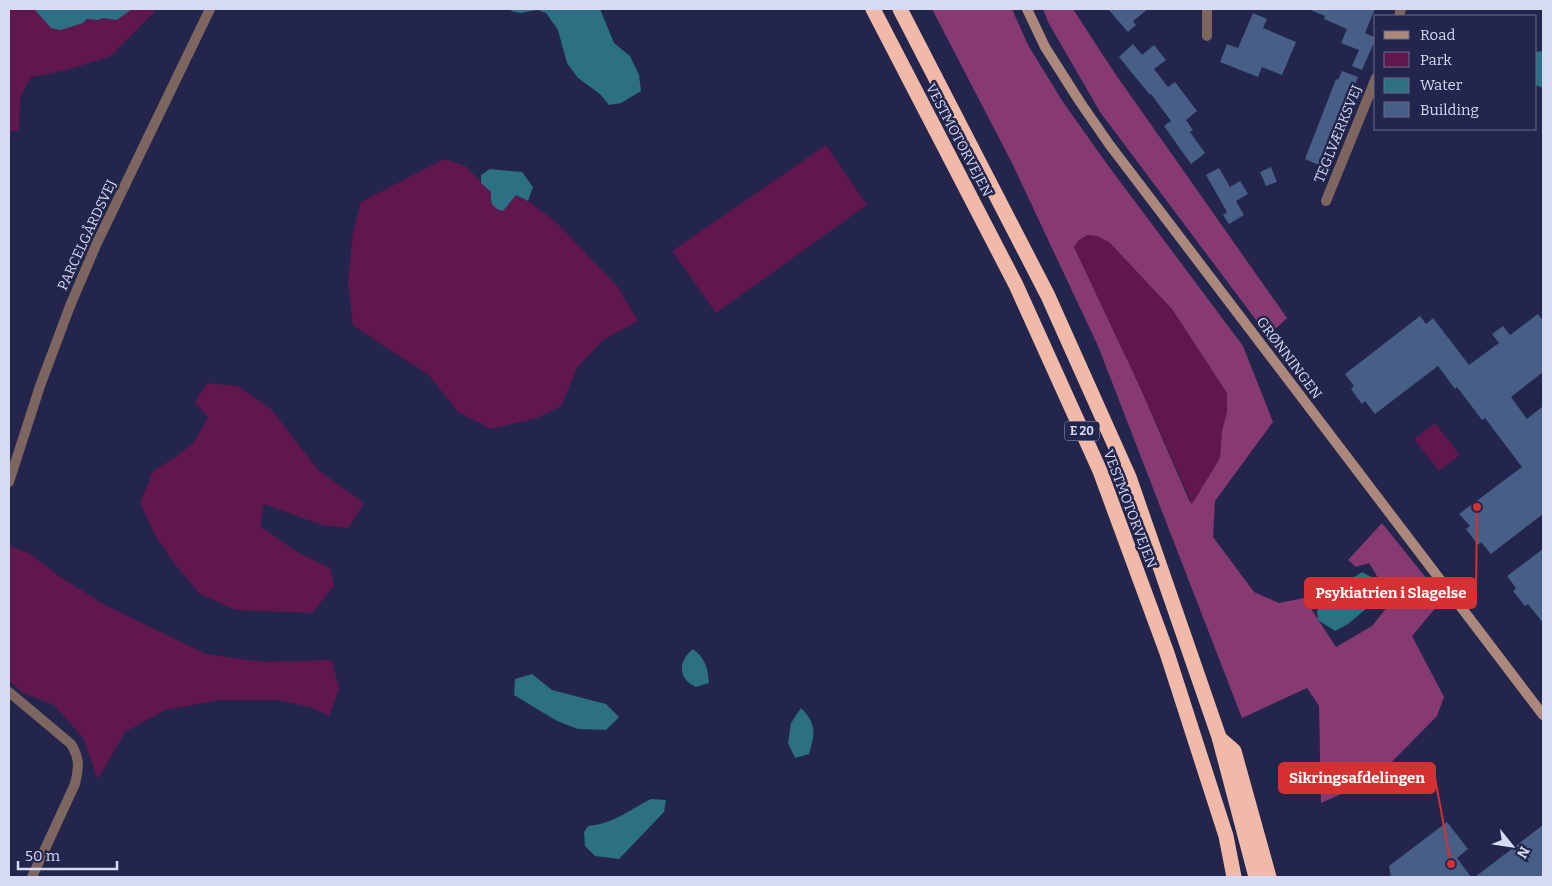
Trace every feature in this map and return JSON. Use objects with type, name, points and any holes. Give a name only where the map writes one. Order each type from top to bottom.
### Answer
[{"type":"highway","name":"VESTMOTORVEJEN","points":[[872,9],[1016,285],[1100,471],[1167,653],[1226,836],[1234,877]]},
{"type":"highway","name":"VESTMOTORVEJEN","points":[[900,9],[1048,296],[1129,478],[1219,737],[1256,877]]},
{"type":"highway","points":[[1219,737],[1234,751],[1269,877]]},
{"type":"main road","name":"GRØNNINGEN","points":[[1027,9],[1045,47],[1109,144],[1543,715]]},
{"type":"street","name":"PARCELGÅRDSVEJ","points":[[9,482],[40,386],[70,306],[96,245],[210,9]]},
{"type":"street","points":[[1207,9],[1207,36]]},
{"type":"street","name":"TEGLVÆRKSVEJ","points":[[1326,201],[1374,83]]},
{"type":"street","points":[[9,692],[71,744],[78,755],[75,784],[32,877]]},
{"type":"green space","points":[[9,9],[155,9],[111,56],[67,70],[31,77],[20,98],[19,130],[9,132]]},
{"type":"green space","points":[[826,145],[867,205],[716,313],[672,251]]},
{"type":"green space","points":[[444,159],[464,165],[491,192],[490,201],[503,211],[516,195],[528,201],[556,222],[617,286],[638,321],[603,340],[577,368],[561,406],[537,418],[491,429],[458,412],[428,374],[353,325],[348,282],[353,232],[361,202]]},
{"type":"green space","points":[[1087,234],[1097,236],[1109,242],[1172,309],[1227,393],[1227,412],[1222,431],[1220,458],[1192,504],[1074,247]]},
{"type":"green space","points":[[207,383],[238,386],[272,410],[318,470],[364,503],[348,528],[322,525],[264,504],[260,526],[297,552],[330,568],[334,586],[312,613],[236,610],[200,594],[177,567],[156,537],[140,503],[153,471],[193,443],[208,418],[195,402]]},
{"type":"green space","points":[[1435,423],[1460,455],[1439,471],[1414,439]]},
{"type":"green space","points":[[9,546],[29,553],[59,576],[105,605],[206,654],[264,662],[332,660],[339,689],[329,716],[310,707],[278,700],[220,700],[165,710],[125,732],[98,779],[83,738],[54,705],[23,693],[9,680]]},
{"type":"shaded area","points":[[932,9],[1012,9],[1028,45],[1063,102],[1243,346],[1273,422],[1215,501],[1213,537],[1254,592],[1279,603],[1304,598],[1336,647],[1372,626],[1392,601],[1369,563],[1356,567],[1348,560],[1382,523],[1443,599],[1412,636],[1444,697],[1437,716],[1375,779],[1321,803],[1319,706],[1307,688],[1242,718],[1098,346],[1012,163]],"holes":[[[1087,235],[1097,236],[1109,242],[1172,309],[1227,393],[1227,412],[1222,431],[1220,458],[1192,504],[1074,247],[1079,240]]]},
{"type":"shaded area","points":[[1043,9],[1073,9],[1114,72],[1287,318],[1268,336],[1100,112],[1048,22]]},
{"type":"water","points":[[34,9],[132,9],[117,20],[87,19],[83,23],[61,30],[51,28]]},
{"type":"water","points":[[512,9],[600,9],[614,43],[630,56],[639,75],[641,91],[621,103],[609,105],[600,94],[578,78],[567,63],[558,30],[546,13],[538,10],[520,13],[511,11]]},
{"type":"water","points":[[1543,51],[1543,88],[1537,85],[1537,52]]},
{"type":"water","points":[[490,169],[522,172],[533,187],[528,201],[516,195],[503,211],[494,207],[491,202],[491,192],[481,183],[481,175]]},
{"type":"water","points":[[1362,572],[1373,578],[1377,588],[1373,603],[1348,624],[1335,631],[1318,620],[1317,611],[1330,593]]},
{"type":"water","points":[[693,649],[705,664],[709,683],[696,687],[687,681],[682,671],[684,659]]},
{"type":"water","points":[[532,674],[552,690],[606,704],[619,717],[606,730],[578,729],[557,721],[514,695],[515,679]]},
{"type":"water","points":[[801,708],[812,724],[813,741],[809,754],[795,758],[788,743],[791,723]]},
{"type":"water","points":[[651,799],[666,800],[664,812],[619,859],[595,856],[585,846],[584,832],[588,826],[597,825],[621,816]]},
{"type":"building","points":[[1108,9],[1148,9],[1133,21],[1136,25],[1128,32]]},
{"type":"building","points":[[1308,9],[1375,9],[1365,33],[1374,37],[1374,43],[1362,70],[1352,66],[1359,50],[1341,43],[1347,29],[1324,19],[1325,16]]},
{"type":"building","points":[[1253,13],[1267,19],[1263,28],[1296,42],[1282,75],[1262,67],[1258,77],[1220,62],[1227,44],[1238,48]]},
{"type":"building","points":[[1133,44],[1142,55],[1154,45],[1166,60],[1154,69],[1168,87],[1175,82],[1197,111],[1186,120],[1193,130],[1190,132],[1205,153],[1191,164],[1164,126],[1171,121],[1151,94],[1119,57]]},
{"type":"building","points":[[1342,71],[1358,77],[1321,166],[1305,159],[1336,79],[1338,80]]},
{"type":"building","points":[[1271,167],[1277,182],[1266,186],[1260,172]]},
{"type":"building","points":[[1219,168],[1230,187],[1240,181],[1248,194],[1236,201],[1244,215],[1229,224],[1223,215],[1227,212],[1206,175]]},
{"type":"building","points":[[1538,314],[1543,321],[1543,372],[1511,397],[1527,419],[1543,406],[1543,514],[1491,554],[1481,542],[1478,545],[1466,529],[1470,526],[1459,514],[1522,467],[1485,418],[1482,420],[1438,366],[1375,414],[1365,401],[1362,404],[1351,389],[1354,386],[1345,374],[1420,316],[1426,324],[1433,318],[1469,365],[1499,343],[1492,334],[1503,326],[1510,335]]},
{"type":"building","points":[[1543,549],[1543,623],[1528,604],[1525,606],[1513,591],[1516,588],[1507,576]]},
{"type":"building","points":[[1447,822],[1468,849],[1457,858],[1471,877],[1391,877],[1389,866]]},
{"type":"building","points":[[1543,825],[1543,877],[1475,877]]},
{"type":"place","name":"Psykiatrien i Slagelse","points":[[1477,507]]},
{"type":"place","name":"Sikringsafdelingen","points":[[1451,864]]}]
